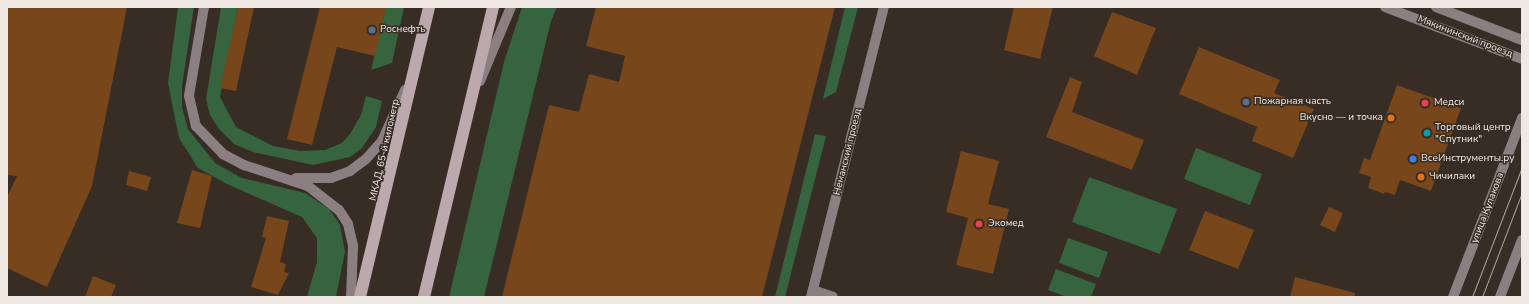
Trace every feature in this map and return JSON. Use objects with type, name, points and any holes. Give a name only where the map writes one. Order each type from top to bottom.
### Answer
[{"type":"highway","name":"МКАД, 65-й километр","points":[[360,297],[430,7]]},
{"type":"highway","points":[[424,297],[473,98],[493,7]]},
{"type":"main road","points":[[204,7],[189,96],[196,126],[222,154],[244,165],[308,186],[326,198],[348,224],[353,246],[351,297]]},
{"type":"main road","points":[[473,98],[510,7]]},
{"type":"main road","name":"Неманский проезд","points":[[812,293],[884,7]]},
{"type":"main road","name":"Мякининский проезд","points":[[1385,7],[1522,59]]},
{"type":"main road","name":"Мякининский проезд","points":[[1436,7],[1522,40]]},
{"type":"main road","points":[[278,175],[309,179],[330,178],[350,171],[366,159],[382,141],[418,57]]},
{"type":"main road","name":"улица Кулакова","points":[[1453,297],[1522,118]]},
{"type":"main road","points":[[1500,297],[1522,240]]},
{"type":"main road","points":[[812,293],[833,297]]},
{"type":"green space","points":[[178,7],[194,7],[182,86],[182,107],[188,129],[215,163],[242,178],[305,193],[329,209],[340,225],[345,252],[336,297],[307,297],[317,262],[317,238],[302,217],[227,184],[198,168],[179,138],[168,83]]},
{"type":"green space","points":[[221,7],[238,7],[220,97],[236,127],[273,146],[300,151],[325,150],[342,143],[350,134],[361,115],[366,96],[382,101],[376,127],[362,148],[350,157],[313,165],[253,152],[234,144],[219,129],[210,115],[206,99]]},
{"type":"green space","points":[[386,7],[404,7],[392,63],[371,70]]},
{"type":"green space","points":[[522,7],[557,7],[551,21],[484,297],[449,297],[504,62]]},
{"type":"green space","points":[[845,7],[858,7],[836,92],[823,99]]},
{"type":"green space","points":[[815,134],[826,136],[785,297],[775,297]]},
{"type":"green space","points":[[1196,148],[1262,174],[1250,205],[1184,179]]},
{"type":"green space","points":[[1089,177],[1177,209],[1160,254],[1072,222]]},
{"type":"green space","points":[[1068,238],[1108,252],[1099,278],[1059,263]]},
{"type":"green space","points":[[1056,269],[1096,284],[1091,297],[1067,297],[1048,290]]},
{"type":"building","points":[[7,7],[127,7],[92,186],[47,287],[7,268],[7,197],[17,176],[7,175]]},
{"type":"building","points":[[238,7],[254,7],[236,91],[220,88]]},
{"type":"building","points":[[320,7],[386,7],[375,56],[337,47],[312,145],[287,139]]},
{"type":"building","points":[[596,7],[835,7],[762,297],[502,297],[549,105],[579,112],[589,74],[619,82],[625,56],[586,46]]},
{"type":"building","points":[[1014,7],[1053,7],[1040,59],[1004,50]]},
{"type":"building","points":[[1112,12],[1156,28],[1137,75],[1094,56]]},
{"type":"building","name":"Пожарная часть","points":[[1199,47],[1280,80],[1274,93],[1314,109],[1293,158],[1252,141],[1257,127],[1179,94]]},
{"type":"building","points":[[1070,77],[1082,82],[1072,112],[1144,140],[1132,170],[1046,137]]},
{"type":"building","name":"Торговый центр \"Спутник\"","points":[[1397,85],[1461,108],[1431,191],[1400,180],[1395,195],[1385,192],[1384,194],[1368,188],[1371,177],[1359,173],[1364,158],[1370,160]]},
{"type":"building","points":[[961,151],[999,161],[988,204],[1009,209],[993,274],[956,265],[968,218],[946,212]]},
{"type":"building","points":[[192,170],[212,176],[200,228],[177,223]]},
{"type":"building","points":[[129,171],[151,177],[147,191],[126,185]]},
{"type":"building","points":[[1329,207],[1343,213],[1335,232],[1320,225]]},
{"type":"building","points":[[1205,211],[1254,230],[1238,269],[1189,250]]},
{"type":"building","points":[[267,216],[289,221],[280,262],[286,264],[284,272],[289,273],[278,295],[251,287],[266,238],[262,237]]},
{"type":"building","points":[[93,276],[116,285],[111,297],[85,297]]},
{"type":"building","points":[[1295,277],[1355,293],[1354,297],[1290,297]]},
{"type":"tram line","points":[[1472,297],[1522,167]]},
{"type":"tram line","points":[[1482,297],[1522,192]]},
{"type":"place","name":"Роснефть","points":[[372,30]]},
{"type":"place","name":"Пожарная часть","points":[[1246,102]]},
{"type":"place","name":"Медси","points":[[1425,103]]},
{"type":"place","name":"Вкусно — и точка","points":[[1391,118]]},
{"type":"place","name":"Торговый центр \"Спутник\"","points":[[1427,133]]},
{"type":"place","name":"ВсеИнструменты.ру","points":[[1413,159]]},
{"type":"place","name":"Чичилаки","points":[[1421,177]]},
{"type":"place","name":"Экомед","points":[[979,224]]}]
